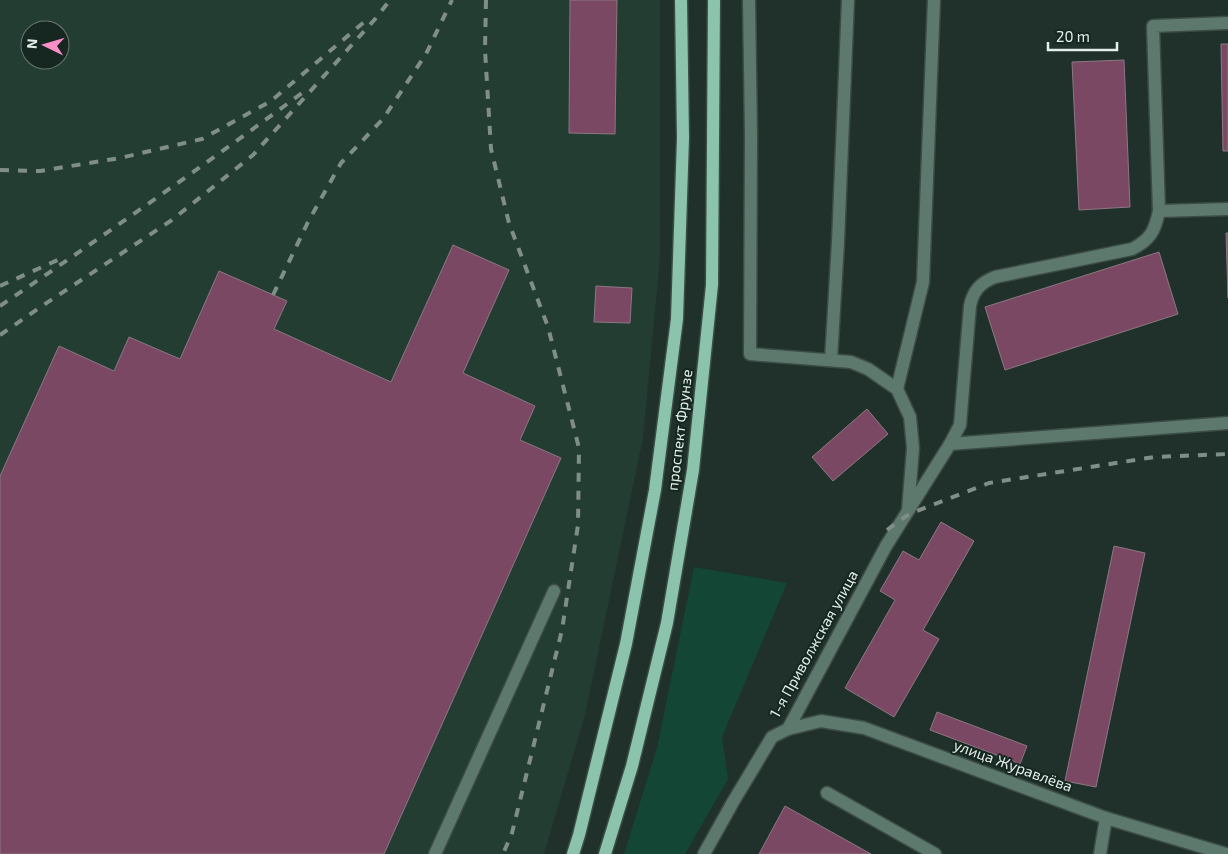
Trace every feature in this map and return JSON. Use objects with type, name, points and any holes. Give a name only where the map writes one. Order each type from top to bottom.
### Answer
[{"type":"main road","name":"проспект Фрунзе","points":[[573,854],[580,835],[626,644],[658,471],[677,319],[683,138],[681,0]]},
{"type":"main road","name":"проспект Фрунзе","points":[[605,854],[632,766],[667,623],[693,470],[712,285],[714,0]]},
{"type":"street","points":[[749,0],[750,354],[851,362],[868,369],[896,389],[910,417],[913,448],[908,512]]},
{"type":"street","points":[[831,360],[848,0]]},
{"type":"street","points":[[896,389],[923,282],[934,0]]},
{"type":"street","points":[[1228,23],[1153,26],[1159,211],[1228,209]]},
{"type":"street","name":"1-я Приволжская улица","points":[[704,854],[772,737],[788,729],[886,546],[960,425],[972,296],[986,281],[995,277],[1132,249],[1143,243],[1151,234],[1157,224],[1159,211]]},
{"type":"street","points":[[950,444],[1228,423]]},
{"type":"street","points":[[435,854],[554,591]]},
{"type":"street","name":"улица Журавлёва","points":[[788,729],[821,721],[864,728],[1106,818],[1226,854]]},
{"type":"street","points":[[827,793],[935,854]]},
{"type":"street","points":[[1100,854],[1106,818]]},
{"type":"shaded area","points":[[0,0],[660,0],[660,258],[643,438],[585,715],[544,854],[0,854]]},
{"type":"green space","points":[[694,567],[787,583],[722,737],[728,779],[685,854],[624,854],[657,748]]},
{"type":"building","points":[[570,0],[617,0],[615,134],[569,133]]},
{"type":"building","points":[[1221,44],[1228,44],[1228,151],[1223,151]]},
{"type":"building","points":[[1124,60],[1130,207],[1079,210],[1072,62]]},
{"type":"building","points":[[1226,233],[1228,233],[1228,298]]},
{"type":"building","points":[[453,245],[509,270],[463,373],[535,406],[520,440],[561,458],[384,854],[0,854],[0,476],[59,346],[114,371],[129,337],[180,359],[219,271],[287,301],[274,329],[391,382]]},
{"type":"building","points":[[1159,252],[1178,314],[1005,370],[985,307]]},
{"type":"building","points":[[596,286],[632,288],[630,323],[594,322]]},
{"type":"building","points":[[867,409],[888,434],[833,481],[812,457]]},
{"type":"building","points":[[941,522],[974,541],[923,630],[939,639],[894,717],[845,688],[895,600],[880,591],[903,551],[919,560]]},
{"type":"building","points":[[1114,546],[1145,553],[1096,787],[1065,781]]},
{"type":"building","points":[[937,712],[1027,746],[1020,764],[930,730]]},
{"type":"building","points":[[785,806],[871,854],[759,854]]},
{"type":"railway","points":[[0,335],[172,220],[253,155],[390,0]]},
{"type":"railway","points":[[273,295],[308,222],[341,163],[383,119],[426,54],[452,0]]},
{"type":"railway","points":[[486,0],[485,50],[491,149],[509,223],[548,327],[579,448],[578,525],[562,630],[512,833],[503,854]]},
{"type":"railway","points":[[0,170],[40,171],[120,158],[202,139],[271,101],[370,17]]},
{"type":"railway","points":[[0,306],[152,201],[302,93]]},
{"type":"railway","points":[[0,286],[62,258]]},
{"type":"railway","points":[[887,530],[909,514],[989,483],[1154,457],[1228,454]]}]
